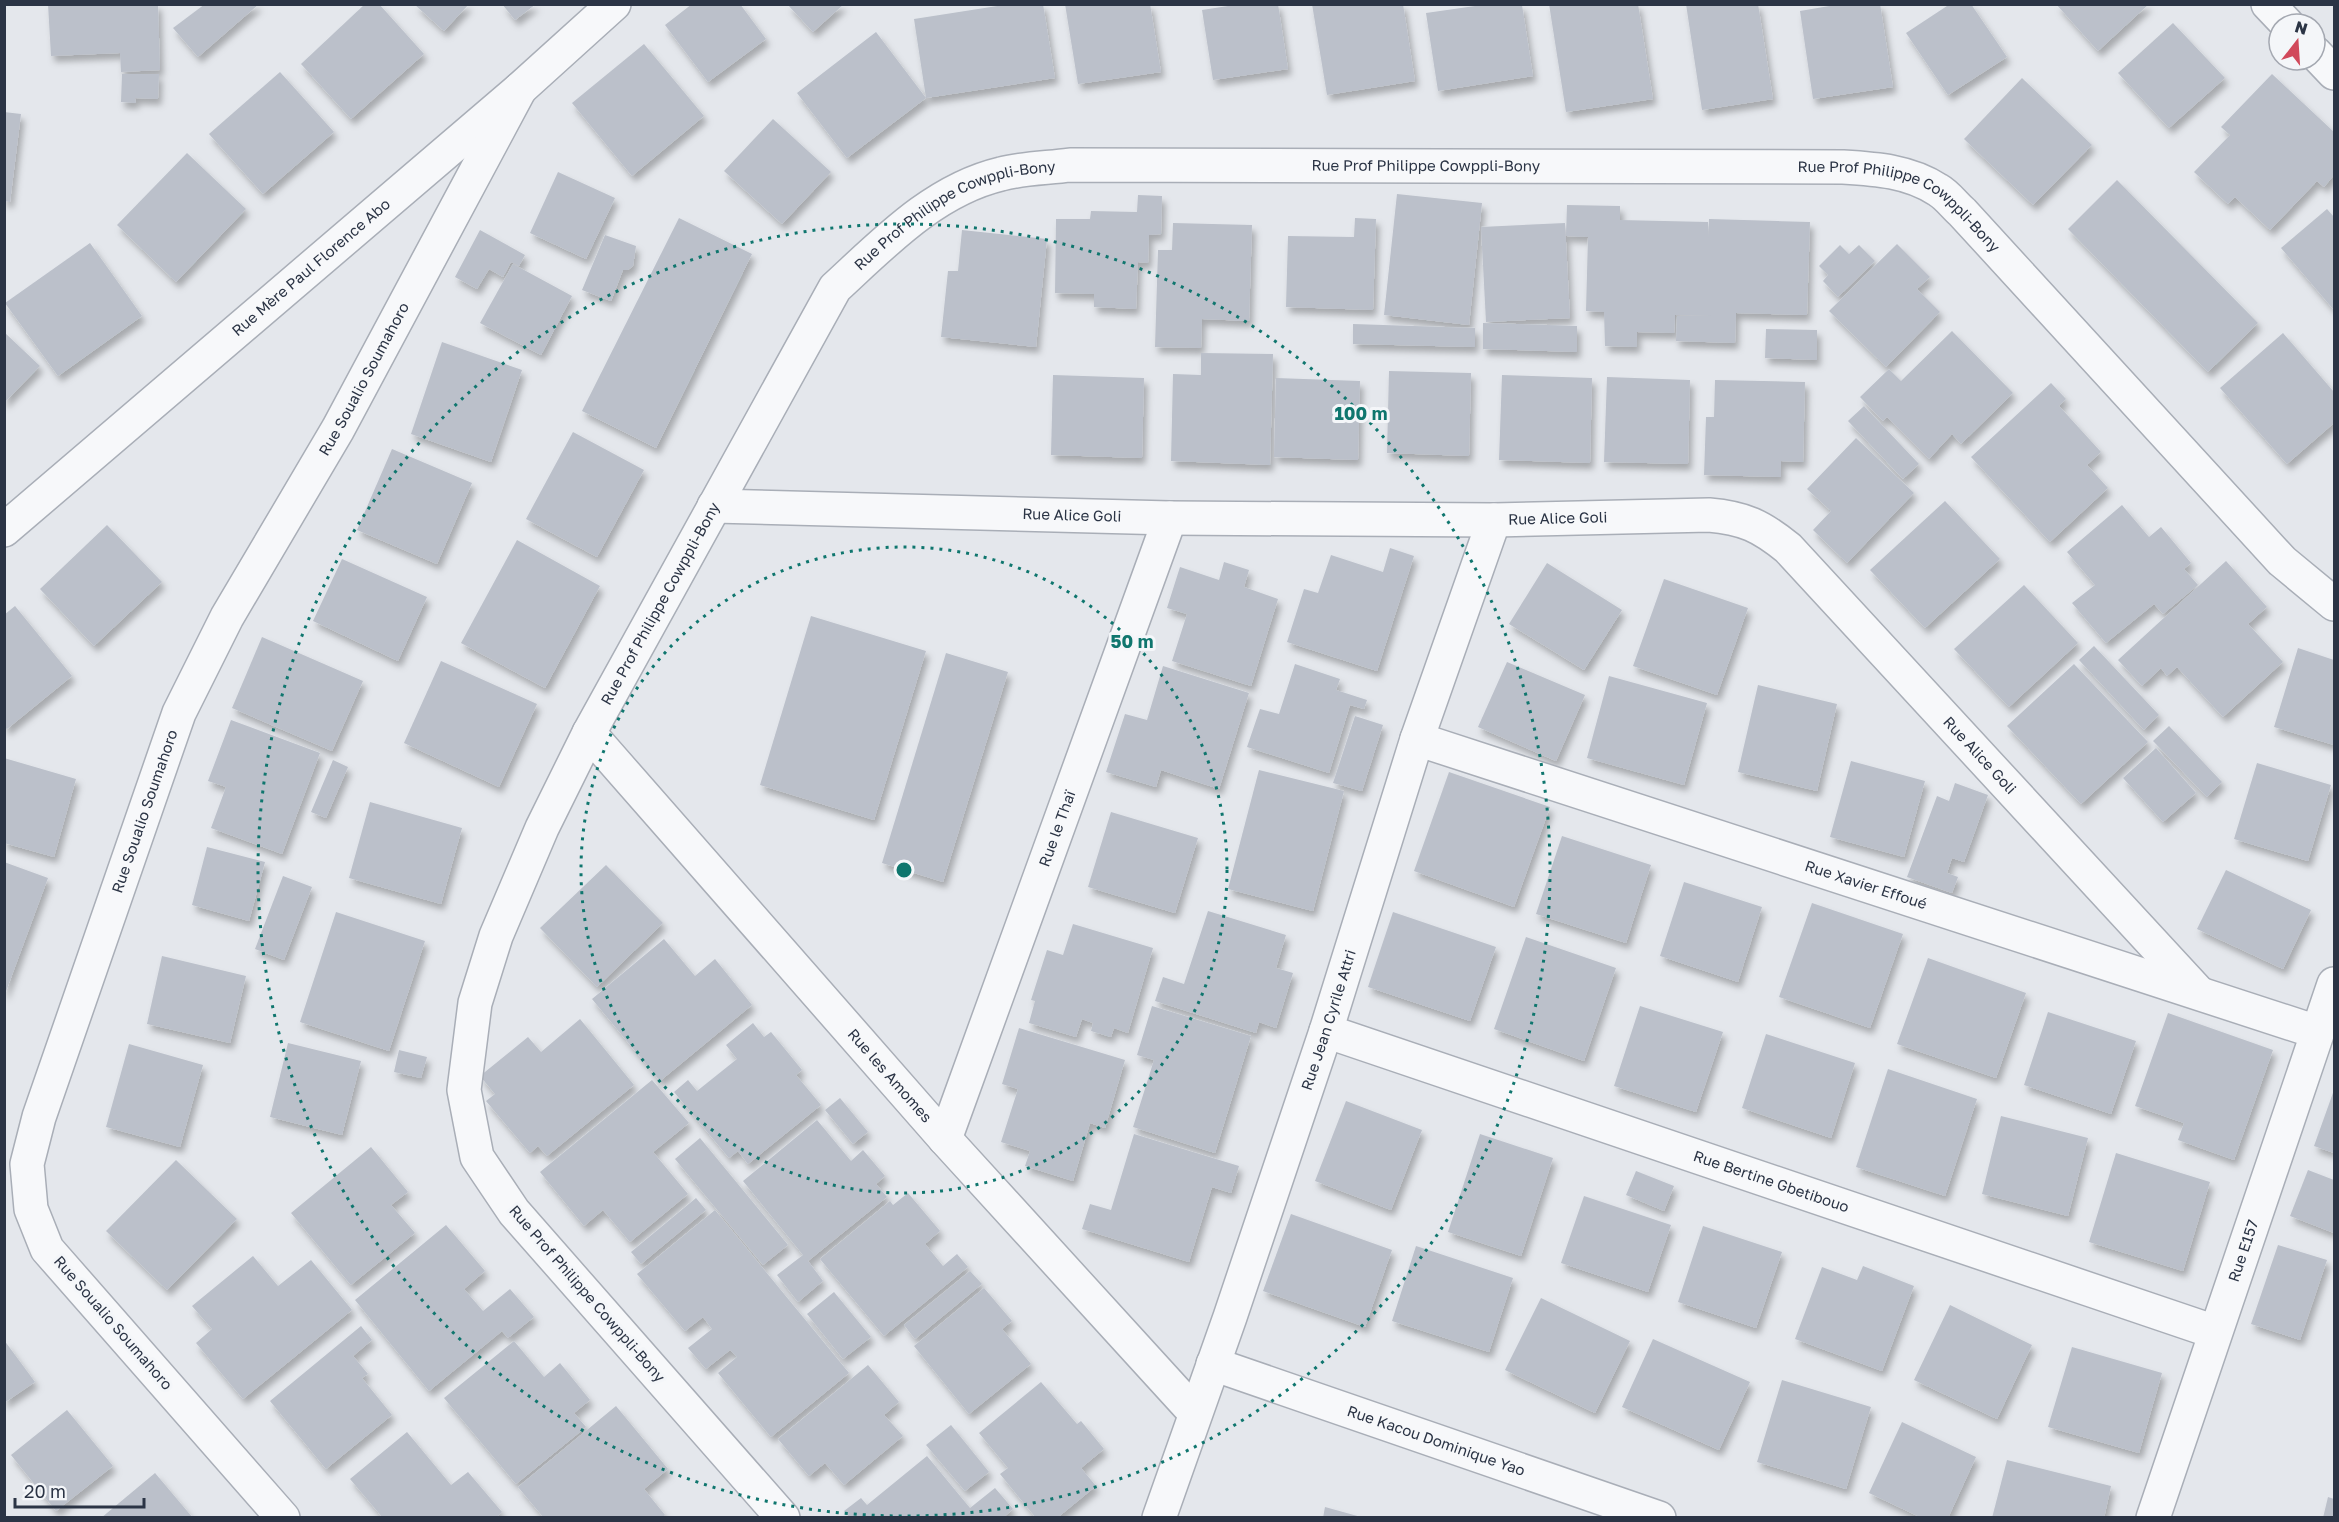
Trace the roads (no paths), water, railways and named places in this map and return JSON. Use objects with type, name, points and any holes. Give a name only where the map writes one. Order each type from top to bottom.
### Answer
[{"type":"street","name":"Rue Mère Paul Florence Abo","points":[[4,530],[520,89],[614,4]]},
{"type":"street","name":"Rue Soualio Soumahoro","points":[[284,1518],[47,1249],[31,1209],[27,1164],[39,1117],[179,713],[227,617],[338,429],[520,89]]},
{"type":"street","name":"Rue Prof Philippe Cowppli-Bony","points":[[783,1518],[514,1212],[477,1157],[464,1090],[476,1003],[496,936],[542,828],[589,733],[835,288],[888,240],[947,194],[1001,174],[1071,165],[1843,167],[1889,170],[1917,179],[1939,190],[1962,212],[2282,561],[2334,604]]},
{"type":"street","name":"Rue Alice Goli","points":[[714,506],[1170,518],[1494,520],[1708,515],[1749,521],[1767,531],[1788,548],[2198,992]]},
{"type":"street","name":"Rue le Thaï","points":[[945,1139],[1170,518]]},
{"type":"street","name":"Rue Jean Cyrile Attri","points":[[1159,1518],[1326,1031],[1417,739],[1494,520]]},
{"type":"street","name":"Rue les Amomes","points":[[589,733],[945,1139],[1195,1413]]},
{"type":"street","name":"Rue Xavier Effoué","points":[[1417,739],[2317,1032]]},
{"type":"street","name":"Rue E157","points":[[2153,1518],[2334,984]]},
{"type":"street","name":"Rue Bertine Gbetibouo","points":[[1326,1031],[2215,1332]]},
{"type":"street","name":"Rue Kacou Dominique Yao","points":[[1213,1364],[1659,1518]]}]
